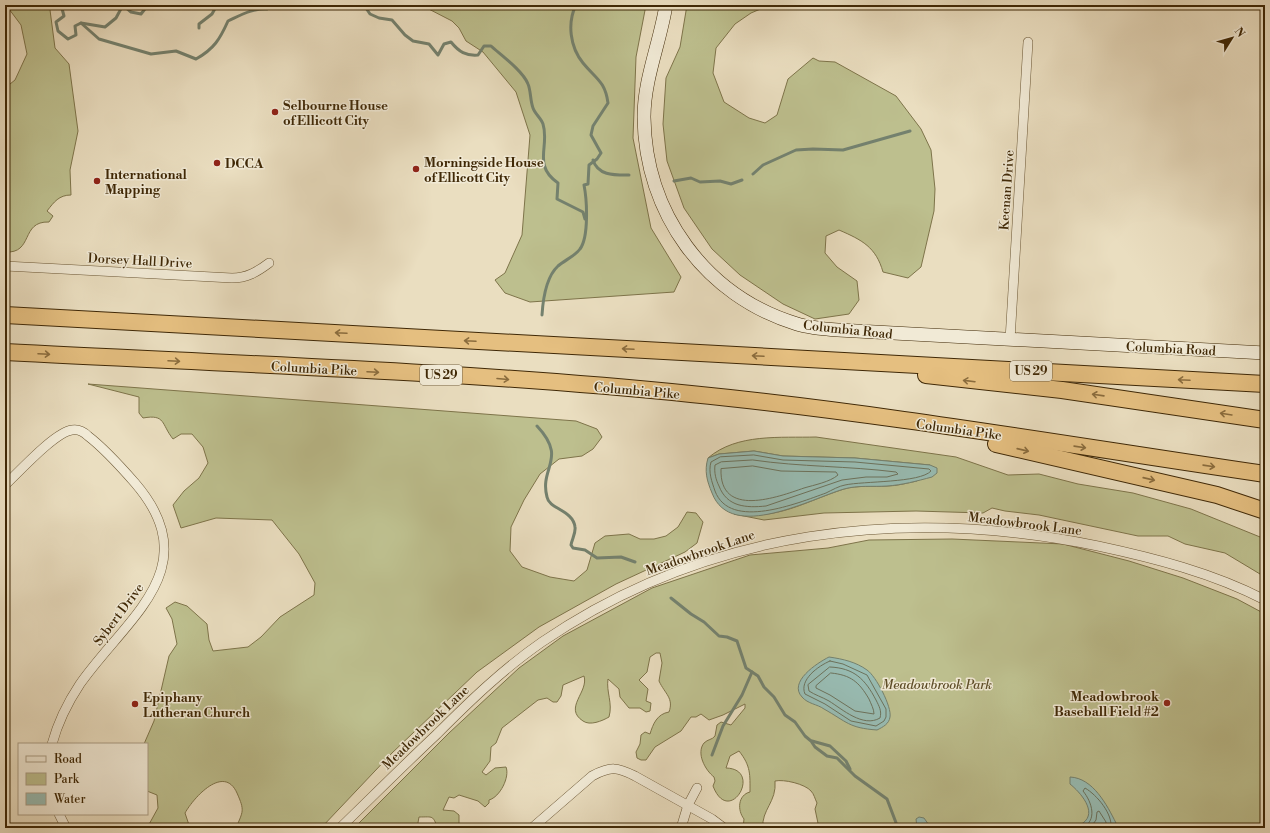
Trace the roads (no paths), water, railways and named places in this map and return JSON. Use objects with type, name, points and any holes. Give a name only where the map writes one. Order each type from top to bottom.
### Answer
[{"type":"highway","name":"US 29","points":[[5,315],[1265,384]]},
{"type":"highway","name":"Columbia Pike","points":[[5,352],[480,377],[692,394],[876,417],[1265,474]]},
{"type":"highway","points":[[797,358],[983,382],[1077,392],[1265,420]]},
{"type":"highway","points":[[876,417],[1217,495],[1265,511]]},
{"type":"street","name":"Columbia Road","points":[[666,5],[646,93],[644,123],[649,162],[655,186],[673,228],[688,248],[716,279],[747,302],[763,311],[798,325],[838,330],[1265,353]]},
{"type":"street","name":"Keenan Drive","points":[[1010,340],[1028,42]]},
{"type":"street","name":"Dorsey Hall Drive","points":[[5,266],[242,278],[250,275],[269,263]]},
{"type":"street","name":"Sybert Drive","points":[[5,485],[60,434],[74,429],[80,431],[96,442],[145,494],[160,520],[164,546],[164,558],[157,584],[146,601],[71,698],[61,719],[52,743]]},
{"type":"street","name":"Meadowbrook Lane","points":[[340,828],[488,684],[542,642],[604,604],[639,586],[677,571],[757,545],[839,531],[883,528],[932,527],[1025,534],[1112,549],[1170,564],[1249,592],[1265,600]]},
{"type":"street","points":[[532,828],[592,776],[603,770],[612,768],[623,770],[688,805],[724,828]]},
{"type":"street","points":[[681,828],[688,805],[697,788]]},
{"type":"street","points":[[60,815],[66,828]]},
{"type":"water","points":[[754,451],[783,456],[855,458],[930,465],[937,468],[937,473],[932,477],[904,484],[844,489],[773,513],[754,516],[736,515],[722,508],[712,493],[707,476],[706,467],[708,458],[719,454]]},
{"type":"water","points":[[829,657],[854,663],[871,673],[883,692],[889,706],[890,717],[885,725],[877,730],[854,726],[802,697],[799,691],[801,679],[811,668]]},
{"type":"water","points":[[1070,777],[1086,782],[1092,787],[1108,808],[1116,823],[1114,828],[1071,828],[1083,823],[1089,813],[1086,802],[1070,784]]},
{"type":"water","points":[[919,817],[924,818],[931,828],[917,828],[916,819]]},
{"type":"waterway","points":[[61,5],[64,16],[56,22],[58,31],[68,39],[76,35],[75,26],[81,23],[105,27],[116,18],[123,5],[131,12],[141,14],[148,5]]},
{"type":"waterway","points":[[199,28],[199,24],[212,14],[217,5]]},
{"type":"waterway","points":[[81,23],[99,39],[151,54],[176,51],[196,59],[216,43],[228,21],[242,14],[267,9],[273,5]]},
{"type":"waterway","points":[[364,5],[370,14],[379,18],[392,20],[405,35],[413,41],[429,44],[438,55],[444,44],[451,42],[460,51],[470,55],[478,55],[484,46],[491,46],[517,69],[528,84],[533,108],[543,124],[545,132],[543,155],[544,162],[550,176],[558,183],[557,199],[583,212],[585,219]]},
{"type":"waterway","points":[[542,315],[544,295],[551,276],[558,266],[573,256],[580,249],[583,243],[586,227],[586,200],[584,185],[588,184],[589,165],[597,159],[601,153],[591,135],[593,126],[608,103],[607,96],[602,85],[583,63],[575,50],[571,35],[571,19],[576,5]]},
{"type":"waterway","points":[[753,174],[763,165],[796,150],[843,150],[910,131]]},
{"type":"waterway","points":[[593,160],[595,165],[603,172],[608,174],[629,175]]},
{"type":"waterway","points":[[674,181],[691,178],[700,182],[720,181],[731,184],[742,180]]},
{"type":"waterway","points":[[537,426],[546,437],[551,447],[551,463],[546,478],[547,497],[552,504],[566,513],[573,521],[575,527],[571,545],[573,548],[585,550],[597,558],[621,557],[635,562]]},
{"type":"waterway","points":[[671,598],[704,622],[719,636],[737,641],[746,668],[758,676],[764,687],[774,697],[785,715],[795,722],[815,747],[827,756],[837,758],[855,776],[887,799],[898,828]]},
{"type":"waterway","points":[[712,755],[723,726],[742,695],[752,672]]},
{"type":"waterway","points":[[812,741],[830,746],[846,761],[850,769]]},
{"type":"place","name":"Selbourne House of Ellicott City","points":[[275,112]]},
{"type":"place","name":"DCCA","points":[[217,163]]},
{"type":"place","name":"Morningside House of Ellicott City","points":[[416,169]]},
{"type":"place","name":"International Mapping","points":[[97,181]]},
{"type":"place","name":"Meadowbrook Baseball Field #2","points":[[1167,703]]},
{"type":"place","name":"Epiphany Lutheran Church","points":[[135,704]]},
{"type":"park label","name":"Meadowbrook Park","points":[[937,684]]}]
